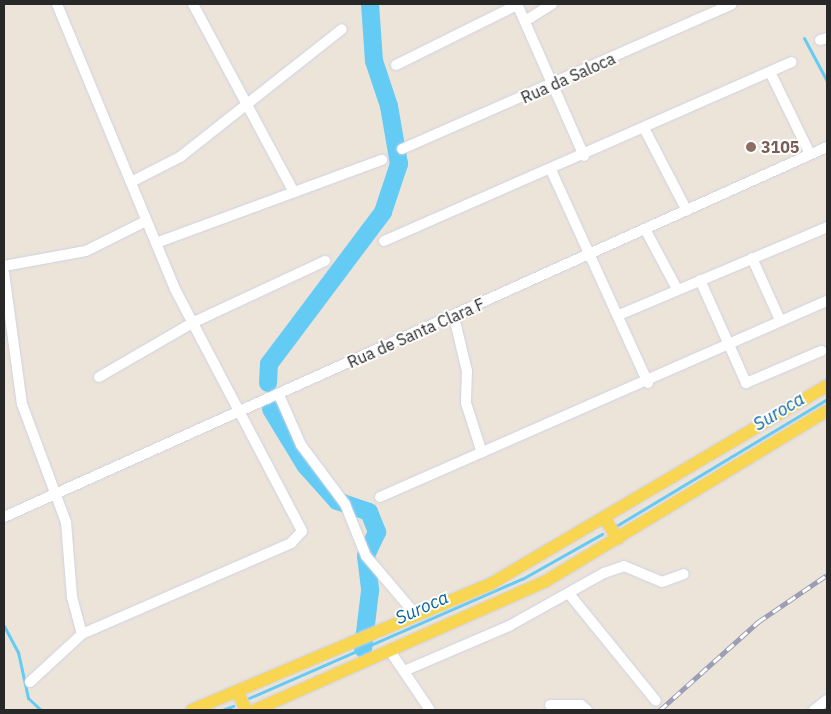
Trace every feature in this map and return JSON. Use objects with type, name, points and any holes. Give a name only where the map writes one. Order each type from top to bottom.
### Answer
[{"type":"main road","points":[[192,710],[492,583],[827,386]]},
{"type":"main road","points":[[255,710],[500,604],[618,539],[827,410]]},
{"type":"main road","points":[[604,518],[618,539]]},
{"type":"main road","points":[[238,691],[246,710]]},
{"type":"street","points":[[30,682],[82,634],[298,540],[302,530],[242,413],[192,323],[146,221],[57,4]]},
{"type":"street","points":[[193,4],[249,104],[294,192]]},
{"type":"street","points":[[396,65],[517,4],[556,84],[584,156]]},
{"type":"street","points":[[525,21],[552,4]]},
{"type":"street","name":"Rua da Saloca","points":[[402,149],[556,84],[732,4]]},
{"type":"street","points":[[131,182],[180,157],[342,29]]},
{"type":"street","points":[[384,241],[584,156],[791,62]]},
{"type":"street","points":[[770,72],[810,154]]},
{"type":"street","points":[[644,128],[687,211]]},
{"type":"street","name":"Rua de Santa Clara F","points":[[4,517],[242,413],[590,255],[645,228],[687,211],[827,147]]},
{"type":"street","points":[[156,243],[382,160]]},
{"type":"street","points":[[551,170],[648,383]]},
{"type":"street","points":[[4,266],[86,251],[146,221]]},
{"type":"street","points":[[618,315],[827,227]]},
{"type":"street","points":[[645,228],[677,289]]},
{"type":"street","points":[[752,258],[780,320]]},
{"type":"street","points":[[100,377],[192,323],[325,261]]},
{"type":"street","points":[[4,273],[22,404],[66,522],[72,597],[82,634]]},
{"type":"street","points":[[700,280],[746,382],[821,352]]},
{"type":"street","points":[[380,497],[648,383],[780,320],[827,301]]},
{"type":"street","points":[[454,317],[467,371],[466,403],[482,453]]},
{"type":"street","points":[[279,395],[302,445],[345,504],[366,556],[416,615]]},
{"type":"street","points":[[404,671],[570,595],[624,566],[662,582],[684,574]]},
{"type":"street","points":[[570,595],[656,701]]},
{"type":"street","points":[[390,651],[430,710]]},
{"type":"street","points":[[814,710],[827,700]]},
{"type":"street","points":[[550,705],[581,705],[587,710]]},
{"type":"waterway","points":[[268,383],[269,364],[383,212],[399,164],[389,106],[374,61],[370,4]]},
{"type":"waterway","points":[[804,38],[827,81]]},
{"type":"waterway","name":"Suroca","points":[[616,526],[827,399]]},
{"type":"waterway","points":[[271,409],[305,465],[337,501],[369,512],[377,532],[366,556],[370,591],[363,649]]},
{"type":"waterway","name":"Suroca","points":[[249,698],[522,579],[602,534]]},
{"type":"waterway","points":[[4,626],[18,652],[28,698],[41,710]]},
{"type":"waterway","name":"Suroca","points":[[222,710],[233,706]]},
{"type":"railway","points":[[660,710],[758,622],[827,575]]},
{"type":"place","name":"3105","points":[[751,147]]}]
